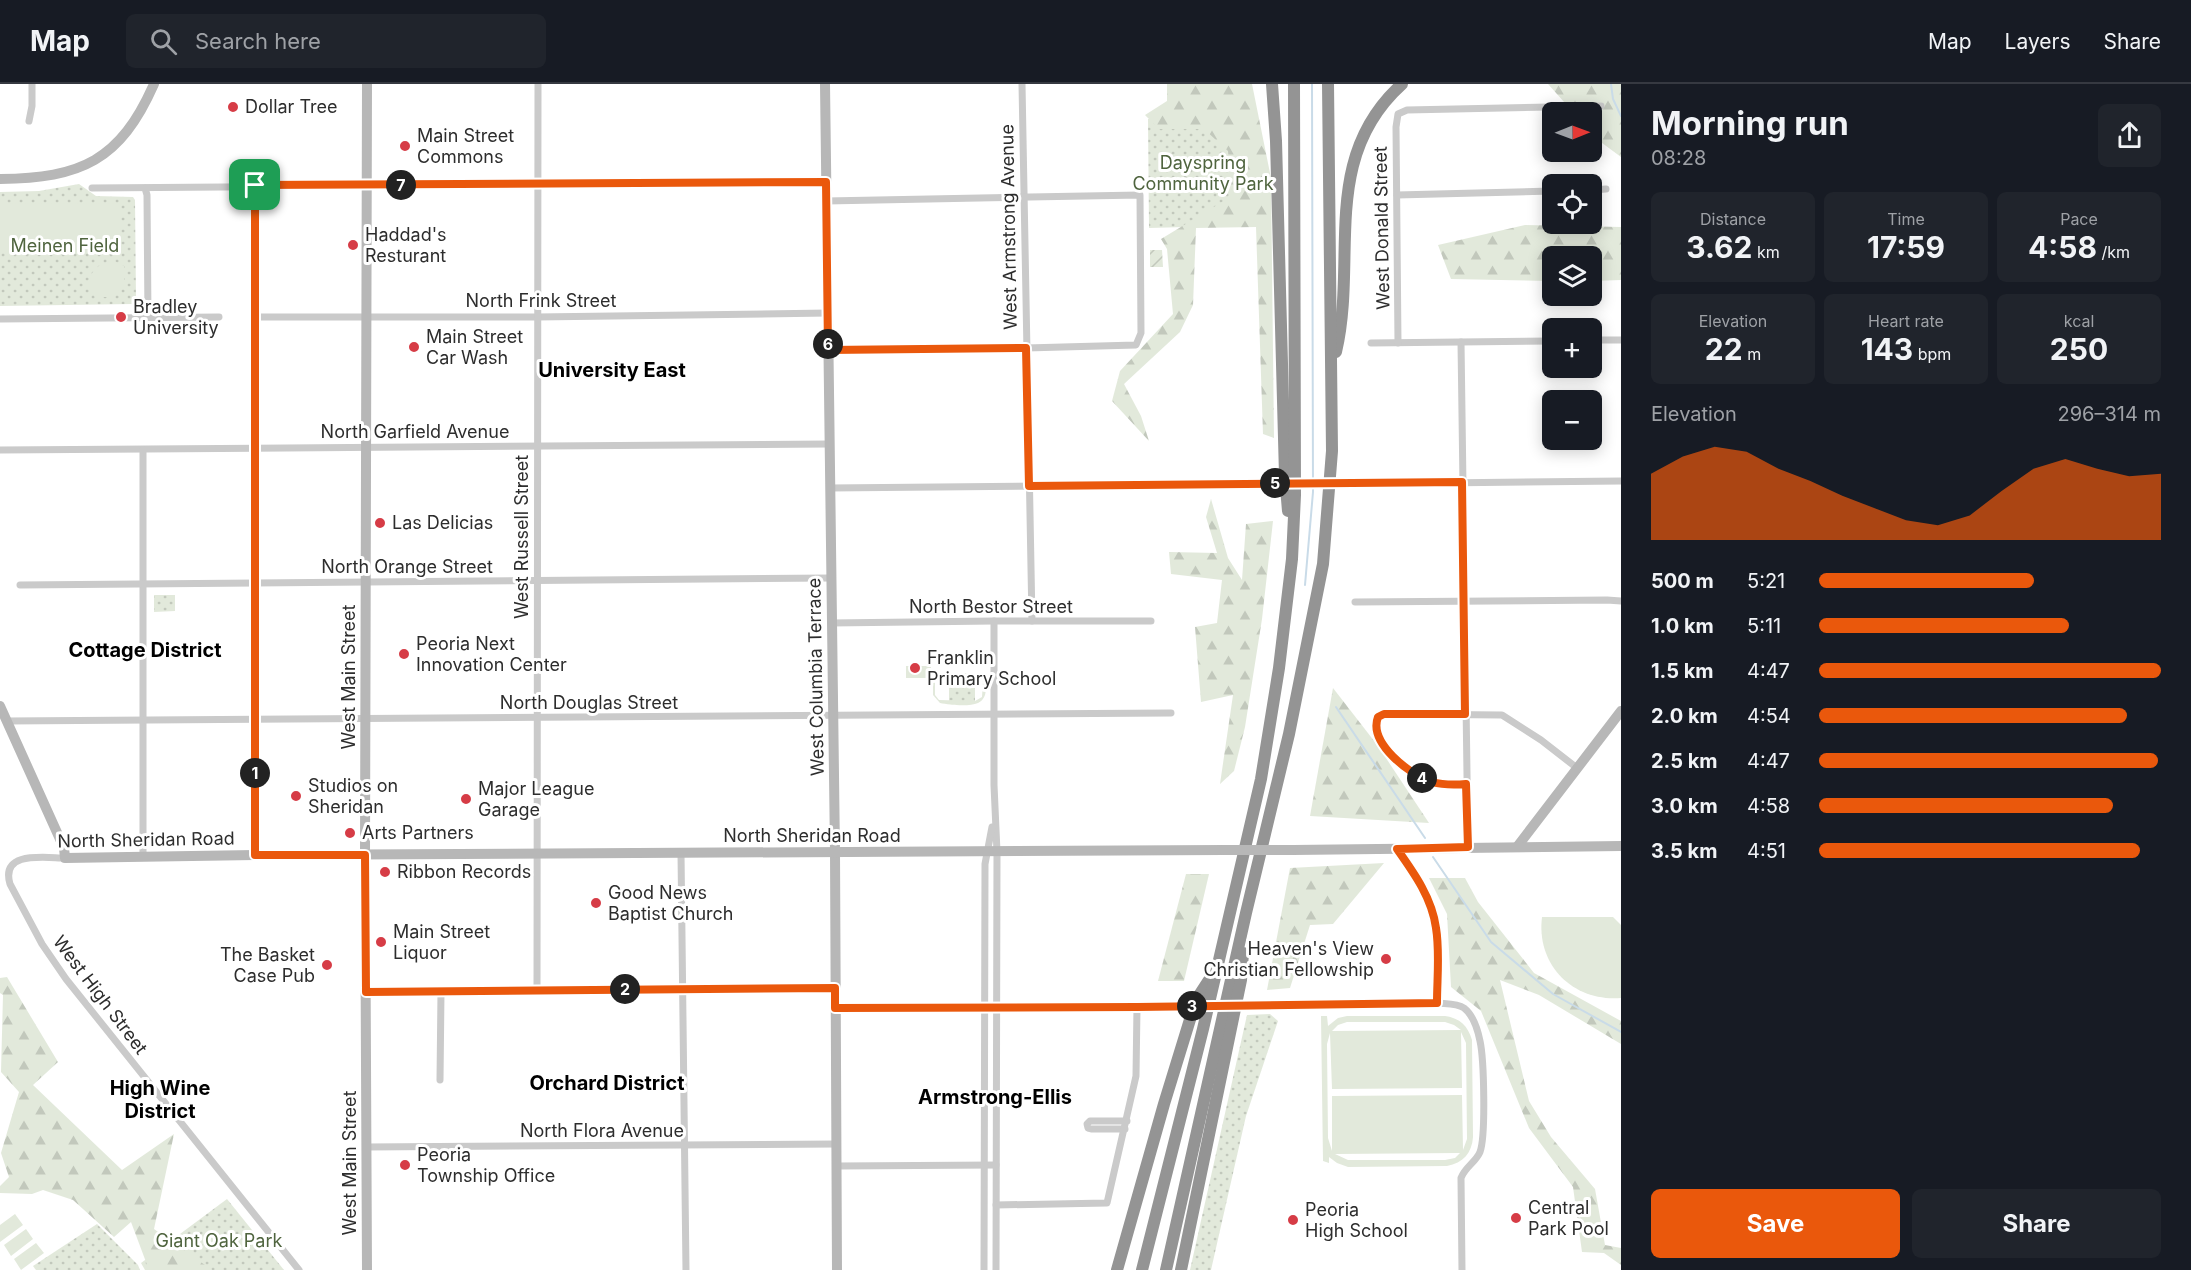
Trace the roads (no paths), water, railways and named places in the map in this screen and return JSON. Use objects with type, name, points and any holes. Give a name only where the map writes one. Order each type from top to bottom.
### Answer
[{"type":"highway","points":[[1272,84],[1276,141],[1285,475],[1292,559]]},
{"type":"highway","points":[[1142,1270],[1261,779],[1279,668],[1292,559],[1295,495],[1292,84]]},
{"type":"highway","points":[[1166,1270],[1246,913],[1289,734],[1321,575],[1332,451],[1328,84]]},
{"type":"highway","points":[[1332,371],[1341,330],[1345,212],[1354,160],[1372,119],[1402,84]]},
{"type":"highway","points":[[1181,1270],[1241,980],[1246,913]]},
{"type":"highway","points":[[1117,1270],[1132,1212],[1196,1000],[1216,968]]},
{"type":"main road","points":[[0,178],[59,175],[87,164],[107,152],[129,130],[139,116],[154,84]]},
{"type":"main road","name":"West Main Street","points":[[367,84],[365,855],[367,1270]]},
{"type":"main road","name":"West Columbia Terrace","points":[[825,84],[835,852],[837,1270]]},
{"type":"main road","points":[[0,706],[64,848],[65,858]]},
{"type":"main road","points":[[1517,847],[1621,711]]},
{"type":"main road","name":"North Sheridan Road","points":[[65,858],[1621,846]]},
{"type":"street","points":[[29,121],[32,84]]},
{"type":"street","name":"West Russell Street","points":[[537,990],[538,84]]},
{"type":"street","name":"West Armstrong Avenue","points":[[1022,84],[1032,621]]},
{"type":"street","name":"West Donald Street","points":[[1398,343],[1396,120],[1398,114],[1407,111],[1542,108]]},
{"type":"street","points":[[92,188],[826,182]]},
{"type":"street","points":[[255,185],[255,855]]},
{"type":"street","points":[[145,188],[147,195],[148,318]]},
{"type":"street","points":[[1602,189],[1606,189]]},
{"type":"street","points":[[1397,195],[1542,191]]},
{"type":"street","points":[[826,201],[1140,195],[1141,333],[1138,343],[1132,346],[828,350]]},
{"type":"street","name":"North Frink Street","points":[[254,317],[537,317],[828,313]]},
{"type":"street","points":[[0,319],[219,317]]},
{"type":"street","points":[[1602,340],[1621,340]]},
{"type":"street","points":[[1371,343],[1542,341]]},
{"type":"street","points":[[1461,342],[1468,847]]},
{"type":"street","name":"North Garfield Avenue","points":[[0,450],[829,444]]},
{"type":"street","points":[[143,450],[143,857]]},
{"type":"street","points":[[830,488],[1621,481]]},
{"type":"street","name":"North Orange Street","points":[[20,585],[831,578]]},
{"type":"street","points":[[1355,602],[1621,601]]},
{"type":"street","points":[[994,621],[994,785],[991,837],[996,1008],[996,1270]]},
{"type":"street","name":"North Bestor Street","points":[[831,623],[1151,621]]},
{"type":"street","name":"North Douglas Street","points":[[7,722],[1171,713]]},
{"type":"street","points":[[1466,784],[1434,782],[1407,769],[1379,738],[1377,719],[1385,714],[1494,714],[1506,716],[1577,768]]},
{"type":"street","points":[[1397,849],[1426,896],[1435,922],[1437,1003]]},
{"type":"street","points":[[984,1270],[985,864],[992,852]]},
{"type":"street","points":[[681,853],[684,921],[682,989],[686,1270]]},
{"type":"street","name":"North Sheridan Road","points":[[8,868],[12,862],[22,858],[65,858]]},
{"type":"street","name":"West High Street","points":[[8,868],[7,876],[10,884],[42,944],[66,979],[299,1270]]},
{"type":"street","points":[[366,992],[835,988]]},
{"type":"street","points":[[440,1080],[441,992]]},
{"type":"street","points":[[835,1008],[1179,1007],[1437,1003],[1464,1008],[1476,1027],[1482,1049],[1482,1143],[1480,1154],[1461,1178],[1462,1270]]},
{"type":"street","points":[[996,1205],[1107,1203],[1137,1069],[1137,1007]]},
{"type":"street","points":[[1125,1130],[1092,1130],[1087,1124],[1090,1121],[1127,1121]]},
{"type":"street","name":"North Flora Avenue","points":[[366,1147],[837,1144]]},
{"type":"street","points":[[837,1166],[996,1165]]},
{"type":"waterway","points":[[1305,585],[1313,492],[1312,84]]},
{"type":"waterway","points":[[1611,84],[1613,99],[1621,116]]},
{"type":"waterway","points":[[1336,707],[1425,838]]},
{"type":"waterway","points":[[1433,857],[1491,942],[1553,994],[1621,1032]]},
{"type":"place","name":"Dollar Tree","points":[[233,107]]},
{"type":"place","name":"Main Street Commons","points":[[405,146]]},
{"type":"place","name":"Haddad's Resturant","points":[[353,245]]},
{"type":"place","name":"Bradley University","points":[[121,317]]},
{"type":"place","name":"Main Street Car Wash","points":[[414,347]]},
{"type":"place","name":"Las Delicias","points":[[380,523]]},
{"type":"place","name":"Peoria Next Innovation Center","points":[[404,654]]},
{"type":"place","name":"Franklin Primary School","points":[[915,668]]},
{"type":"place","name":"Studios on Sheridan","points":[[296,796]]},
{"type":"place","name":"Major League Garage","points":[[466,799]]},
{"type":"place","name":"Arts Partners","points":[[350,833]]},
{"type":"place","name":"Ribbon Records","points":[[385,872]]},
{"type":"place","name":"Good News Baptist Church","points":[[596,903]]},
{"type":"place","name":"Main Street Liquor","points":[[381,942]]},
{"type":"place","name":"Heaven's View Christian Fellowship","points":[[1386,959]]},
{"type":"place","name":"The Basket Case Pub","points":[[327,965]]},
{"type":"place","name":"Peoria Township Office","points":[[405,1165]]},
{"type":"place","name":"Central Park Pool","points":[[1516,1218]]},
{"type":"place","name":"Peoria High School","points":[[1293,1220]]},
{"type":"district","name":"University East","points":[[612,370]]},
{"type":"district","name":"Cottage District","points":[[145,650]]},
{"type":"district","name":"Orchard District","points":[[607,1083]]},
{"type":"district","name":"Armstrong-Ellis","points":[[995,1097]]},
{"type":"district","name":"High Wine District","points":[[160,1100]]},
{"type":"park label","name":"Dayspring Community Park","points":[[1203,173]]},
{"type":"park label","name":"Meinen Field","points":[[65,246]]},
{"type":"park label","name":"Giant Oak Park","points":[[219,1241]]}]
